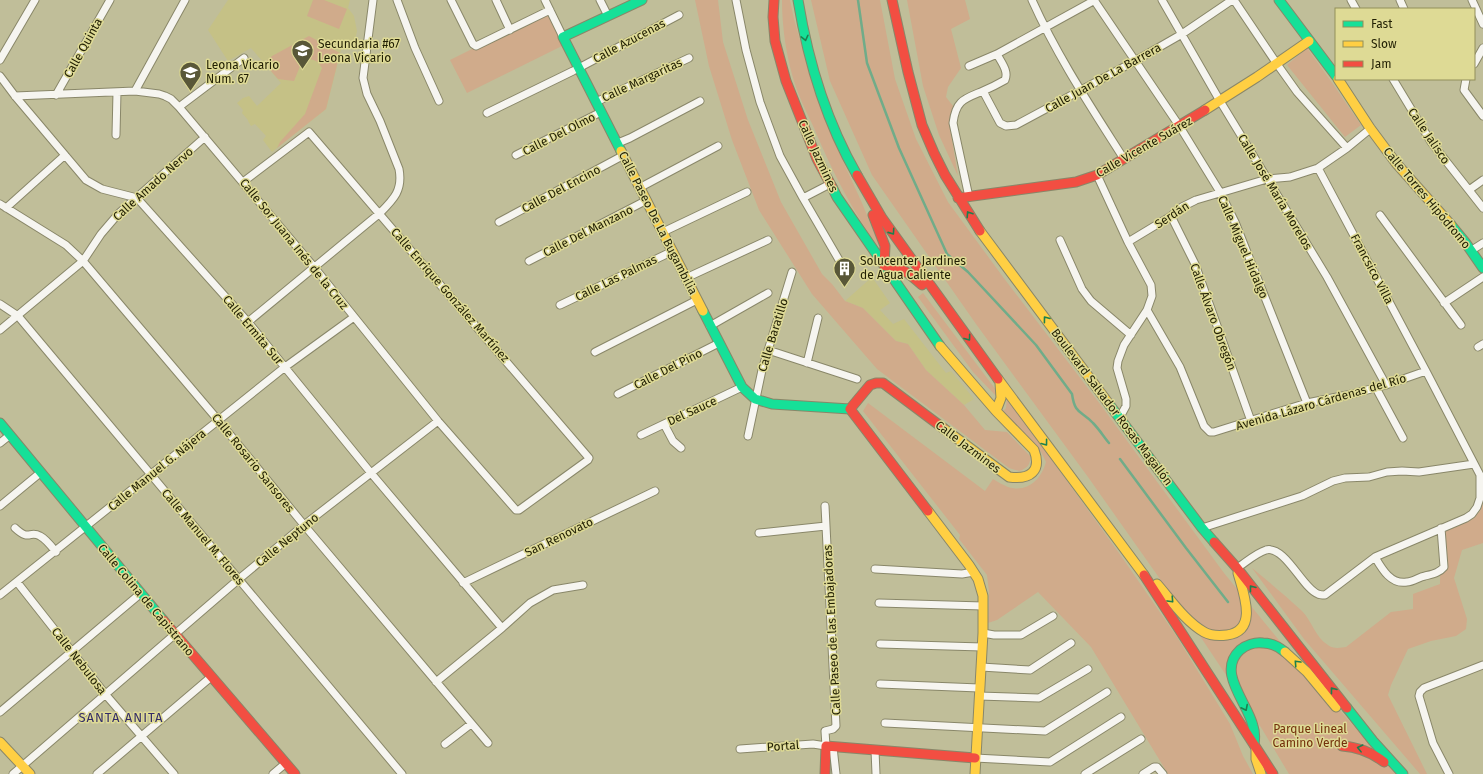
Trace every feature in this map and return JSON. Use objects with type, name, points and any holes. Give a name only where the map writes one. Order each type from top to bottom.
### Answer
[{"type":"main road","points":[[563,37],[642,0]]},
{"type":"main road","name":"Calle Jazmines","points":[[774,0],[773,17],[775,41],[786,81],[814,153],[837,197],[935,340],[996,411],[1034,450],[1038,458],[1037,465],[1034,471],[1028,476],[1016,479],[1003,474],[883,383],[870,385],[850,409]]},
{"type":"main road","points":[[798,0],[804,37],[823,102],[884,240],[886,254],[884,266],[893,266],[904,269],[947,310]]},
{"type":"main road","name":"Boulevard Salvador Rosas Magallón","points":[[892,0],[912,90],[921,119],[939,162],[958,198],[982,233],[1202,528],[1237,568],[1373,741],[1403,774]]},
{"type":"main road","points":[[1278,0],[1335,75]]},
{"type":"main road","name":"Calle Paseo De La Bugambilia","points":[[563,37],[648,200],[742,387],[755,399],[772,404],[850,409]]},
{"type":"main road","name":"Calle Vicente Suárez","points":[[958,198],[1076,182],[1097,175],[1180,127],[1277,64],[1309,41]]},
{"type":"main road","name":"Calle Torres Hipódromo","points":[[1339,80],[1370,129],[1406,174],[1472,250],[1483,268]]},
{"type":"main road","points":[[849,161],[882,218],[947,310],[1141,571],[1273,774]]},
{"type":"main road","points":[[996,411],[1002,400],[999,381]]},
{"type":"main road","points":[[850,409],[974,572],[981,587],[983,633],[974,774]]},
{"type":"main road","name":"Calle Colina de Capistrano","points":[[0,423],[140,594],[295,774]]},
{"type":"main road","points":[[1126,551],[1196,627],[1205,633],[1217,636],[1232,634],[1239,630],[1245,622],[1248,614],[1237,568]]},
{"type":"main road","points":[[1261,774],[1256,759],[1256,737],[1254,725],[1234,687],[1230,671],[1233,658],[1241,649],[1251,643],[1270,643],[1282,649],[1295,660],[1343,715],[1373,741]]},
{"type":"main road","points":[[0,742],[30,774]]},
{"type":"main road","points":[[829,746],[975,758]]},
{"type":"main road","name":"Calle Paseo de las Embajadoras","points":[[825,774],[829,746]]},
{"type":"main road","points":[[1342,746],[1358,747],[1368,751],[1398,774]]},
{"type":"street","points":[[0,60],[35,0]]},
{"type":"street","name":"Calle Quinta","points":[[56,95],[110,0]]},
{"type":"street","points":[[134,91],[185,0]]},
{"type":"street","points":[[248,322],[380,213],[395,198],[400,184],[400,176],[396,161],[380,121],[367,94],[363,78],[373,0]]},
{"type":"street","points":[[397,0],[415,48],[439,101]]},
{"type":"street","points":[[451,0],[474,45],[476,46],[550,10]]},
{"type":"street","points":[[496,0],[510,30]]},
{"type":"street","points":[[545,0],[563,37]]},
{"type":"street","points":[[600,0],[608,16]]},
{"type":"street","points":[[736,0],[746,50],[760,102],[780,156],[846,272]]},
{"type":"street","points":[[1032,0],[1044,28],[1080,90],[1124,159]]},
{"type":"street","points":[[969,66],[997,54],[1094,0]]},
{"type":"street","name":"Calle Miguel Hidalgo","points":[[1094,0],[1180,127],[1220,192],[1235,222],[1307,403]]},
{"type":"street","name":"Calle José María Morelos","points":[[1162,0],[1220,101],[1327,277],[1386,385]]},
{"type":"street","points":[[1233,0],[1297,92],[1347,148]]},
{"type":"street","name":"Calle Juan De La Barrera","points":[[983,91],[1000,123],[1006,126],[1016,125],[1182,34],[1233,0]]},
{"type":"street","points":[[1472,0],[1483,24]]},
{"type":"street","name":"Calle Azucenas","points":[[487,113],[579,68],[680,15]]},
{"type":"street","points":[[1475,62],[1483,48]]},
{"type":"street","points":[[969,197],[953,123],[954,114],[958,104],[965,98],[1005,80],[1005,70],[997,54]]},
{"type":"street","points":[[179,107],[244,58]]},
{"type":"street","name":"Calle Margaritas","points":[[596,102],[689,58]]},
{"type":"street","points":[[0,76],[86,180],[102,189],[137,198]]},
{"type":"street","name":"Calle Jalisco","points":[[1394,80],[1431,142],[1483,208]]},
{"type":"street","points":[[1466,80],[1464,90],[1483,116]]},
{"type":"street","name":"Calle Sor Juana Inés de la Cruz","points":[[15,96],[134,91],[148,92],[171,99],[205,137],[314,267],[438,420],[518,511]]},
{"type":"street","points":[[116,135],[117,92]]},
{"type":"street","points":[[618,143],[700,101]]},
{"type":"street","name":"Calle Del Olmo","points":[[516,155],[601,112]]},
{"type":"street","name":"Serdán","points":[[1128,242],[1172,216],[1182,207],[1196,200],[1267,179],[1290,177],[1318,168],[1347,148],[1370,129]]},
{"type":"street","name":"Calle Enrique González Martínez","points":[[243,182],[309,132],[380,213],[589,459],[518,511]]},
{"type":"street","name":"Calle Amado Nervo","points":[[0,330],[83,261],[101,234],[118,213],[137,198],[205,137]]},
{"type":"street","points":[[640,187],[718,146]]},
{"type":"street","points":[[3,206],[65,155]]},
{"type":"street","name":"Calle Del Encino","points":[[499,222],[624,155]]},
{"type":"street","name":"Francsico Villa","points":[[1318,168],[1481,475]]},
{"type":"street","points":[[1097,175],[1128,242],[1151,285],[1152,296],[1147,310],[1124,345],[1118,360],[1117,368],[1126,399],[1126,406],[1120,417]]},
{"type":"street","points":[[1469,190],[1483,180]]},
{"type":"street","points":[[803,198],[830,184]]},
{"type":"street","points":[[663,232],[747,192]]},
{"type":"street","name":"Calle Ermita Sur","points":[[137,198],[248,322],[463,584],[487,609],[502,628]]},
{"type":"street","name":"Calle Del Manzano","points":[[529,261],[648,200]]},
{"type":"street","name":"Calle Rosario Sansores","points":[[3,206],[66,245],[83,261],[488,743]]},
{"type":"street","points":[[1380,215],[1461,325]]},
{"type":"street","name":"Calle Álvaro Obregón","points":[[1172,216],[1195,264],[1251,421]]},
{"type":"street","points":[[686,278],[768,240]]},
{"type":"street","points":[[1060,240],[1082,289],[1091,302],[1130,335]]},
{"type":"street","points":[[1472,250],[1483,242]]},
{"type":"street","name":"Calle Las Palmas","points":[[560,305],[673,251]]},
{"type":"street","name":"Calle Baratillo","points":[[748,436],[755,399],[768,350],[792,272]]},
{"type":"street","points":[[1444,303],[1483,277]]},
{"type":"street","points":[[710,326],[768,293]]},
{"type":"street","points":[[595,352],[697,300]]},
{"type":"street","name":"Calle Manuel M. Flores","points":[[0,304],[18,316],[402,774]]},
{"type":"street","name":"Avenida Lázaro Cárdenas del Río","points":[[1147,310],[1180,367],[1206,429],[1210,432],[1251,421],[1307,403],[1376,388],[1426,371]]},
{"type":"street","name":"Calle Manuel G. Nájera","points":[[0,595],[86,528],[285,367],[354,317]]},
{"type":"street","points":[[807,363],[818,318]]},
{"type":"street","name":"Calle Del Pino","points":[[618,394],[719,343]]},
{"type":"street","points":[[768,350],[857,379]]},
{"type":"street","name":"Del Sauce","points":[[641,435],[742,387]]},
{"type":"street","points":[[1376,388],[1403,438]]},
{"type":"street","name":"Calle Neptuno","points":[[13,774],[106,695],[238,579],[438,420]]},
{"type":"street","points":[[664,424],[670,438],[681,448]]},
{"type":"street","points":[[0,443],[10,435]]},
{"type":"street","points":[[1202,528],[1302,496],[1333,481],[1345,478],[1369,477],[1387,472],[1419,472],[1474,464]]},
{"type":"street","points":[[0,506],[40,473]]},
{"type":"street","points":[[1237,568],[1263,551],[1269,550],[1276,552],[1295,569],[1312,590],[1318,594],[1324,595],[1375,557],[1466,518],[1472,514],[1477,507],[1480,498],[1481,475]]},
{"type":"street","name":"San Renovato","points":[[463,584],[654,491]]},
{"type":"street","name":"Calle Paseo de las Embajadoras","points":[[825,506],[837,721],[834,729],[825,731],[829,746]]},
{"type":"street","points":[[759,534],[826,526]]},
{"type":"street","points":[[15,528],[26,536],[36,535],[42,537],[56,552]]},
{"type":"street","points":[[1375,557],[1386,575],[1398,581],[1407,582],[1423,576],[1435,574],[1441,571],[1444,566],[1441,528]]},
{"type":"street","points":[[875,569],[962,574],[974,572]]},
{"type":"street","name":"Calle Nebulosa","points":[[17,582],[106,695],[174,774]]},
{"type":"street","points":[[436,682],[530,603],[553,590],[583,585]]},
{"type":"street","points":[[0,712],[140,594]]},
{"type":"street","points":[[879,603],[983,606]]},
{"type":"street","points":[[983,633],[994,635],[1021,635],[1053,616]]},
{"type":"street","points":[[980,667],[1030,670],[1071,643]]},
{"type":"street","points":[[880,644],[982,647]]},
{"type":"street","points":[[1449,774],[1433,743],[1419,696],[1420,692],[1424,688],[1483,665]]},
{"type":"street","points":[[880,684],[1039,698],[1088,669]]},
{"type":"street","points":[[97,774],[211,677]]},
{"type":"street","points":[[885,722],[1045,731],[1107,692]]},
{"type":"street","points":[[975,758],[1050,762],[1122,717]]},
{"type":"street","points":[[445,744],[471,724]]},
{"type":"street","points":[[1085,774],[1141,739]]},
{"type":"street","name":"Portal","points":[[740,749],[813,744],[829,746]]},
{"type":"street","points":[[829,746],[836,774]]},
{"type":"street","points":[[875,750],[876,774]]},
{"type":"street","points":[[273,774],[286,763]]},
{"type":"street","points":[[1143,774],[1154,767],[1157,767],[1163,774]]},
{"type":"shaded area","name":"Secundaria #67 Leona Vicario","points":[[228,0],[350,0],[348,8],[354,16],[357,31],[356,36],[352,45],[342,46],[326,109],[272,152],[263,140],[266,136],[255,124],[251,126],[242,113],[243,110],[237,103],[243,98],[249,96],[257,106],[281,83],[251,48],[228,61],[208,30]]},
{"type":"shaded area","points":[[872,277],[890,303],[880,310],[893,324],[904,319],[946,373],[951,371],[974,399],[964,405],[926,370],[908,344],[896,341],[863,308],[845,301]]},
{"type":"green space","points":[[313,0],[324,0],[347,9],[339,29],[307,16]]},
{"type":"green space","points":[[695,0],[718,0],[723,42],[748,120],[781,202],[822,274],[845,301],[863,308],[896,341],[908,344],[926,370],[964,405],[985,430],[1007,432],[1030,456],[1029,464],[1024,469],[1019,471],[1009,468],[877,369],[812,294],[759,210],[732,140],[709,66]]},
{"type":"green space","points":[[782,0],[790,0],[814,91],[881,250],[861,221],[844,191],[828,160],[798,93],[787,51]]},
{"type":"green space","name":"Parque Lineal Camino Verde","points":[[811,0],[880,0],[895,79],[916,139],[948,202],[1100,404],[1224,573],[1278,639],[1395,774],[1289,774],[1262,729],[1196,630],[1088,477],[976,324],[872,175],[830,81]]},
{"type":"green space","points":[[907,0],[965,0],[970,19],[951,29],[961,68],[948,87],[946,97],[953,106],[949,122],[958,176],[939,135],[923,86]]},
{"type":"green space","points":[[550,10],[566,44],[467,93],[450,60]]},
{"type":"green space","points":[[309,36],[340,53],[326,109],[277,148],[280,142],[305,114],[322,68],[314,60],[303,59],[294,81],[278,79],[264,63],[272,56]]},
{"type":"green space","points":[[1307,48],[1361,125],[1345,137],[1287,65]]},
{"type":"green space","points":[[923,293],[999,394],[997,397],[973,372],[918,297]]},
{"type":"green space","points":[[1007,398],[1119,553],[1177,637],[1230,724],[1243,756],[1253,774],[1168,774],[1091,647],[1038,592],[997,620],[988,623],[989,592],[987,575],[959,539],[960,535],[863,411],[868,403],[985,491],[993,479],[1008,487],[1021,488],[1032,484],[1037,479],[1046,462],[1041,452],[1002,412],[1006,408]]},
{"type":"green space","points":[[1483,503],[1483,543],[1462,550],[1454,578],[1467,619],[1466,629],[1456,636],[1431,641],[1408,649],[1391,685],[1388,695],[1427,774],[1420,774],[1304,639],[1252,568],[1302,611],[1324,642],[1332,647],[1346,647],[1391,612],[1413,609],[1413,594],[1440,584],[1441,528],[1473,519],[1480,511]]},
{"type":"waterway","points":[[858,0],[867,63],[899,148],[947,254],[968,272],[1036,345],[1072,394],[1073,401],[1079,412],[1093,423],[1109,443]]},
{"type":"waterway","points":[[1120,459],[1228,602]]},
{"type":"traffic: fast","points":[[621,151],[563,37],[642,0]]},
{"type":"traffic: fast","points":[[798,0],[807,45],[827,112],[857,175]]},
{"type":"traffic: fast","points":[[1279,0],[1335,75]]},
{"type":"traffic: fast","points":[[832,187],[837,197],[940,346]]},
{"type":"traffic: fast","points":[[1451,225],[1483,268]]},
{"type":"traffic: fast","points":[[703,311],[742,387],[755,399],[772,404],[850,409]]},
{"type":"traffic: fast","points":[[1109,404],[1214,542]]},
{"type":"traffic: fast","points":[[0,423],[163,620]]},
{"type":"traffic: fast","points":[[1254,744],[1255,735],[1253,726],[1232,678],[1231,668],[1233,659],[1242,648],[1257,643],[1266,643],[1278,647],[1285,652]]},
{"type":"traffic: fast","points":[[1347,708],[1373,741],[1403,774]]},
{"type":"traffic: slow","points":[[1205,110],[1257,77],[1309,41]]},
{"type":"traffic: slow","points":[[1339,80],[1370,128],[1396,163],[1451,225]]},
{"type":"traffic: slow","points":[[621,151],[703,311]]},
{"type":"traffic: slow","points":[[980,231],[1109,404]]},
{"type":"traffic: slow","points":[[940,346],[996,411],[1034,450],[1036,457],[1035,469],[1023,477],[1009,477],[943,428]]},
{"type":"traffic: slow","points":[[998,379],[1144,575]]},
{"type":"traffic: slow","points":[[996,411],[1001,398],[1000,383]]},
{"type":"traffic: slow","points":[[928,511],[969,565],[978,579],[983,596],[983,633],[975,774]]},
{"type":"traffic: slow","points":[[1157,584],[1179,610],[1197,627],[1209,634],[1218,636],[1227,635],[1237,632],[1243,626],[1246,619],[1245,600],[1238,573]]},
{"type":"traffic: slow","points":[[1285,652],[1307,672],[1336,707]]},
{"type":"traffic: slow","points":[[0,742],[30,774]]},
{"type":"traffic: slow","points":[[1256,749],[1256,759],[1261,774]]},
{"type":"traffic: jam","points":[[774,0],[773,17],[775,41],[786,81],[817,159],[832,187]]},
{"type":"traffic: jam","points":[[892,0],[908,72],[922,125],[945,175],[980,231]]},
{"type":"traffic: jam","points":[[958,198],[1076,182],[1097,175],[1205,110]]},
{"type":"traffic: jam","points":[[857,175],[882,218],[998,379]]},
{"type":"traffic: jam","points":[[873,215],[885,246],[884,266],[895,267],[905,271],[922,285]]},
{"type":"traffic: jam","points":[[928,511],[850,409],[870,385],[883,383],[943,428]]},
{"type":"traffic: jam","points":[[1214,542],[1237,568],[1347,708]]},
{"type":"traffic: jam","points":[[1144,575],[1273,774]]},
{"type":"traffic: jam","points":[[163,620],[295,774]]},
{"type":"traffic: jam","points":[[825,774],[826,746],[975,758]]},
{"type":"traffic: jam","points":[[1342,746],[1364,751],[1374,755],[1384,762]]},
{"type":"place","name":"Secundaria #67 Leona Vicario","points":[[303,70]]},
{"type":"place","name":"Leona Vicario Num. 67","points":[[190,92]]},
{"type":"place","name":"Solucenter Jardines de Agua Caliente","points":[[844,288]]},
{"type":"district","name":"SANTA ANITA","points":[[121,717]]}]
